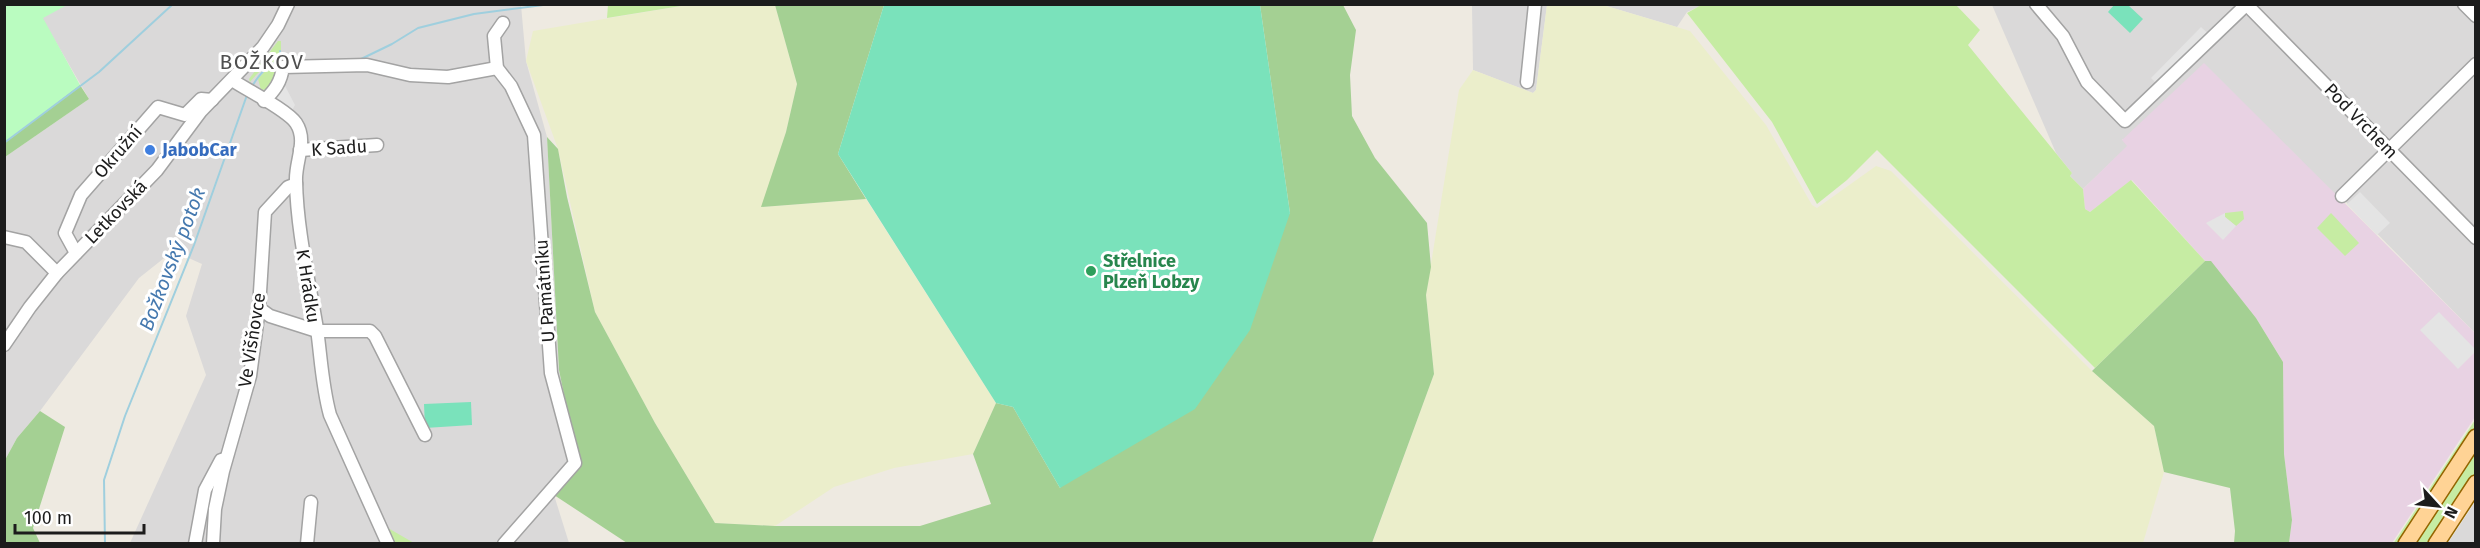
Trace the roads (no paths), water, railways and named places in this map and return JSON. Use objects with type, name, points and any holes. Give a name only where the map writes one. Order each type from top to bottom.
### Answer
[{"type":"main road","points":[[2406,543],[2475,437]]},
{"type":"main road","points":[[2436,543],[2475,483]]},
{"type":"street","name":"Letkovská","points":[[4,345],[57,273],[157,170],[212,100],[263,47],[278,25],[288,4]]},
{"type":"street","points":[[1527,82],[1535,4]]},
{"type":"street","points":[[2036,4],[2063,36],[2087,82],[2125,120],[2247,5]]},
{"type":"street","points":[[2464,4],[2475,16]]},
{"type":"street","name":"Pod Vrchem","points":[[2247,5],[2475,238]]},
{"type":"street","name":"U Památníku","points":[[503,22],[494,36],[497,68],[511,86],[534,135],[551,373],[575,463],[504,543]]},
{"type":"street","points":[[2342,196],[2475,64]]},
{"type":"street","points":[[260,98],[277,87],[282,78],[283,67],[367,65],[410,75],[448,77],[497,68]]},
{"type":"street","name":"K Hrádku","points":[[232,80],[295,122],[302,140],[296,184],[301,243],[317,331],[270,316],[259,308]]},
{"type":"street","name":"Okružní","points":[[76,253],[65,233],[75,206],[81,195],[142,125],[158,107],[185,115],[201,99],[212,100]]},
{"type":"street","name":"K Sadu","points":[[300,150],[377,145]]},
{"type":"street","name":"Ve Višňovce","points":[[213,543],[216,509],[226,459],[250,376],[259,308],[265,213],[288,187],[296,184]]},
{"type":"street","points":[[4,237],[26,242],[57,273]]},
{"type":"street","points":[[388,543],[330,415],[323,386],[317,331],[370,331],[375,336],[425,435]]},
{"type":"street","points":[[195,543],[204,490],[221,460],[226,459]]},
{"type":"street","points":[[307,543],[310,502]]},
{"type":"waterway","points":[[4,143],[99,72],[173,4]]},
{"type":"waterway","name":"Božkovský potok","points":[[359,60],[418,28],[474,14],[551,4]]},
{"type":"waterway","points":[[280,51],[280,61]]},
{"type":"waterway","name":"Božkovský potok","points":[[251,88],[269,66],[285,61]]},
{"type":"waterway","name":"Božkovský potok","points":[[105,544],[104,480],[125,416],[194,245],[247,95]]},
{"type":"place","name":"JabobCar","points":[[150,150]]},
{"type":"place","name":"Střelnice Plzeň Lobzy","points":[[1091,271]]},
{"type":"district","name":"BOŽKOV","points":[[262,62]]}]
